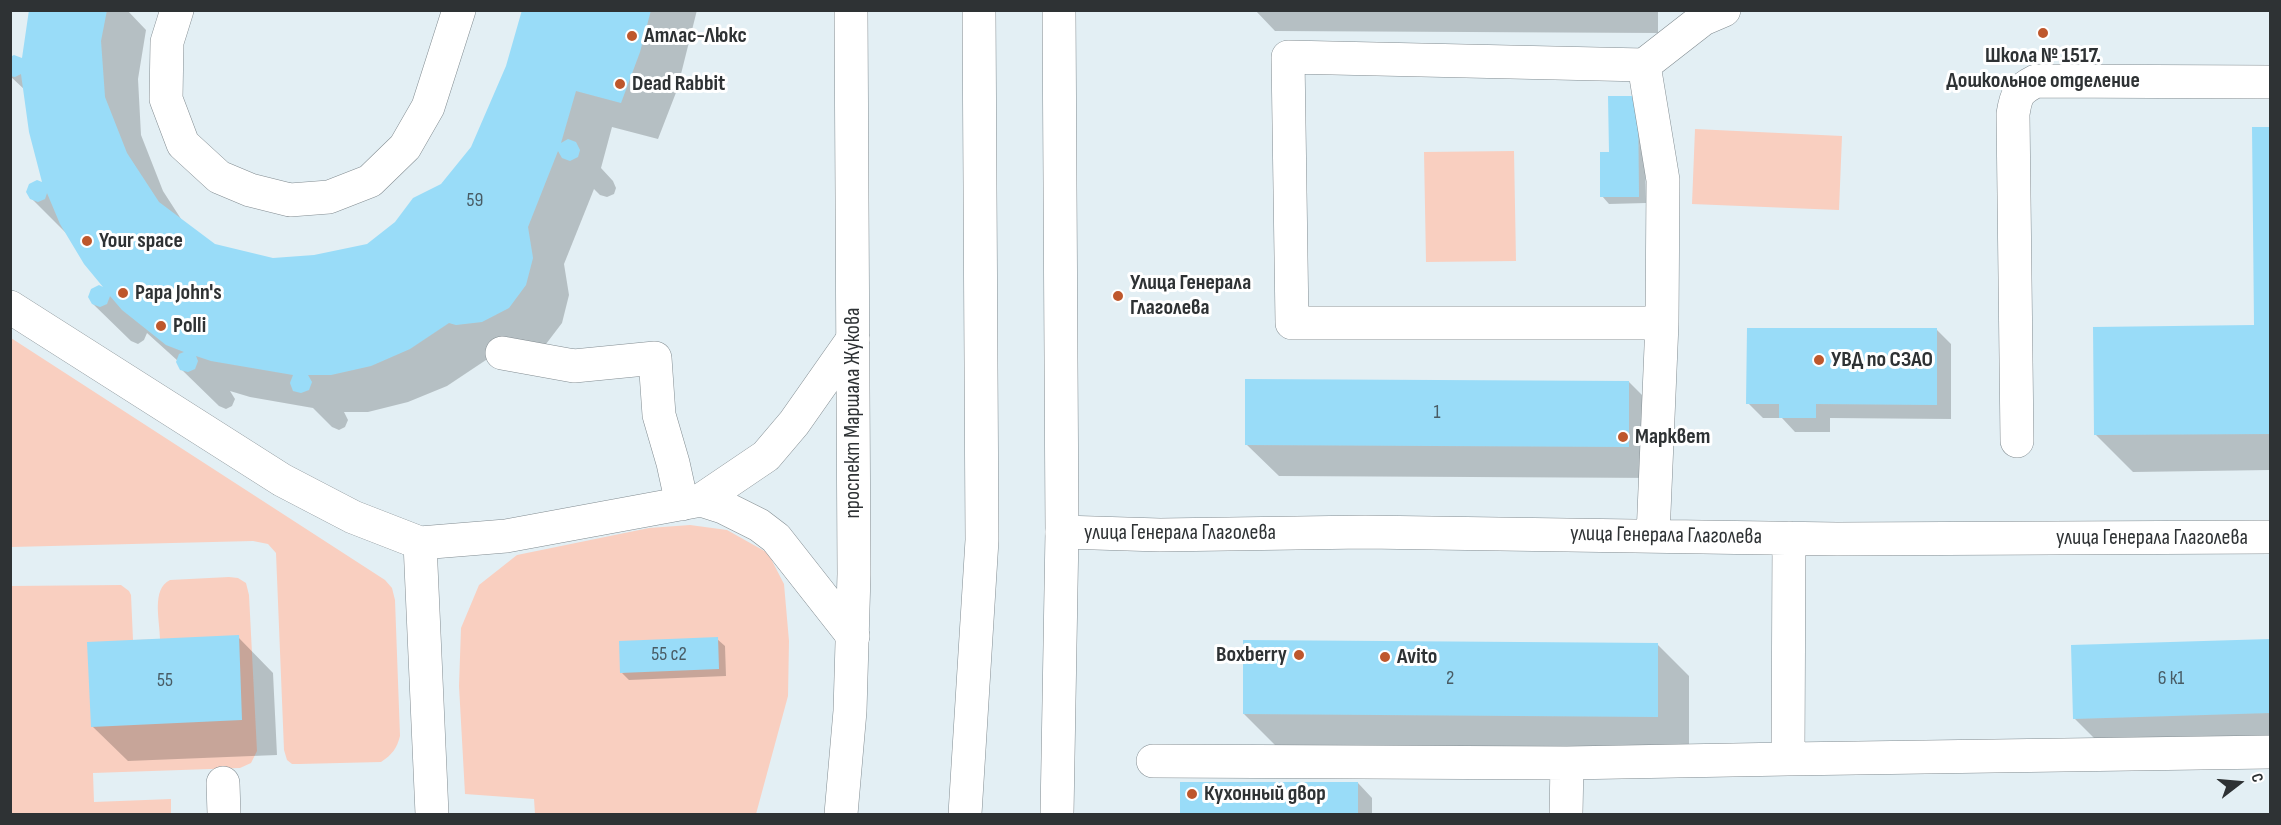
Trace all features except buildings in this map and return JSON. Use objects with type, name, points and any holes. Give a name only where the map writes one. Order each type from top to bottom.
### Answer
[{"type":"street","points":[[177,10],[167,42],[166,99],[183,144],[219,177],[250,190],[290,200],[329,198],[370,181],[405,147],[428,107],[459,10]]},
{"type":"street","name":"проспект Маршала Жукова","points":[[841,814],[850,711],[853,636],[851,10]]},
{"type":"street","points":[[965,814],[982,540],[979,10]]},
{"type":"street","points":[[1057,814],[1062,532],[1059,10]]},
{"type":"street","points":[[1662,322],[1292,323],[1288,57],[1644,65],[1708,13]]},
{"type":"street","points":[[1644,65],[1663,180],[1662,322],[1653,536]]},
{"type":"street","points":[[2017,441],[2013,114],[2016,98],[2023,88],[2036,81],[2271,82]]},
{"type":"street","points":[[10,307],[282,480],[353,518],[420,543],[506,536],[691,502],[723,507],[759,525],[776,538],[853,636]]},
{"type":"street","points":[[691,502],[766,456],[794,423],[853,339]]},
{"type":"street","points":[[502,353],[574,366],[655,358],[659,415],[673,463],[691,502]]},
{"type":"street","name":"улица Генерала Глаголева","points":[[1062,532],[1160,535],[1365,532],[1789,538],[2271,537]]},
{"type":"street","points":[[1788,759],[1789,538]]},
{"type":"street","points":[[420,543],[432,814]]},
{"type":"street","points":[[972,716],[977,814]]},
{"type":"street","points":[[1153,761],[1567,763],[2271,752]]},
{"type":"street","points":[[1566,814],[1567,763]]},
{"type":"shaded area","points":[[1695,129],[1842,136],[1839,210],[1692,204]]},
{"type":"shaded area","points":[[1514,151],[1516,261],[1426,262],[1424,152]]},
{"type":"shaded area","points":[[11,338],[385,580],[392,588],[395,600],[400,736],[396,748],[388,757],[381,762],[292,764],[287,760],[284,750],[276,553],[268,544],[253,541],[11,547]]},
{"type":"shaded area","points":[[690,525],[727,530],[768,553],[784,584],[789,641],[788,696],[756,814],[535,814],[534,799],[465,794],[459,686],[461,628],[479,585],[517,555],[649,528]]},
{"type":"shaded area","points":[[238,578],[246,583],[249,595],[257,751],[251,763],[240,768],[93,773],[94,802],[171,799],[171,814],[11,814],[10,586],[121,585],[131,595],[133,640],[160,639],[158,598],[164,584],[170,580]]},
{"type":"place","name":"Школа № 1517. Дошкольное отделение","points":[[2043,33]]},
{"type":"place","name":"Атлас-Люкс","points":[[632,36]]},
{"type":"place","name":"Dead Rabbit","points":[[620,84]]},
{"type":"place","name":"Your space","points":[[87,241]]},
{"type":"place","name":"Papa John's","points":[[123,293]]},
{"type":"place","name":"Улица Генерала Глаголева","points":[[1118,296]]},
{"type":"place","name":"Polli","points":[[161,326]]},
{"type":"place","name":"УВД по СЗАО","points":[[1819,360]]},
{"type":"place","name":"Марквет","points":[[1623,437]]},
{"type":"place","name":"Boxberry","points":[[1299,655]]},
{"type":"place","name":"Avito","points":[[1385,657]]},
{"type":"place","name":"Кухонный двор","points":[[1192,794]]}]
